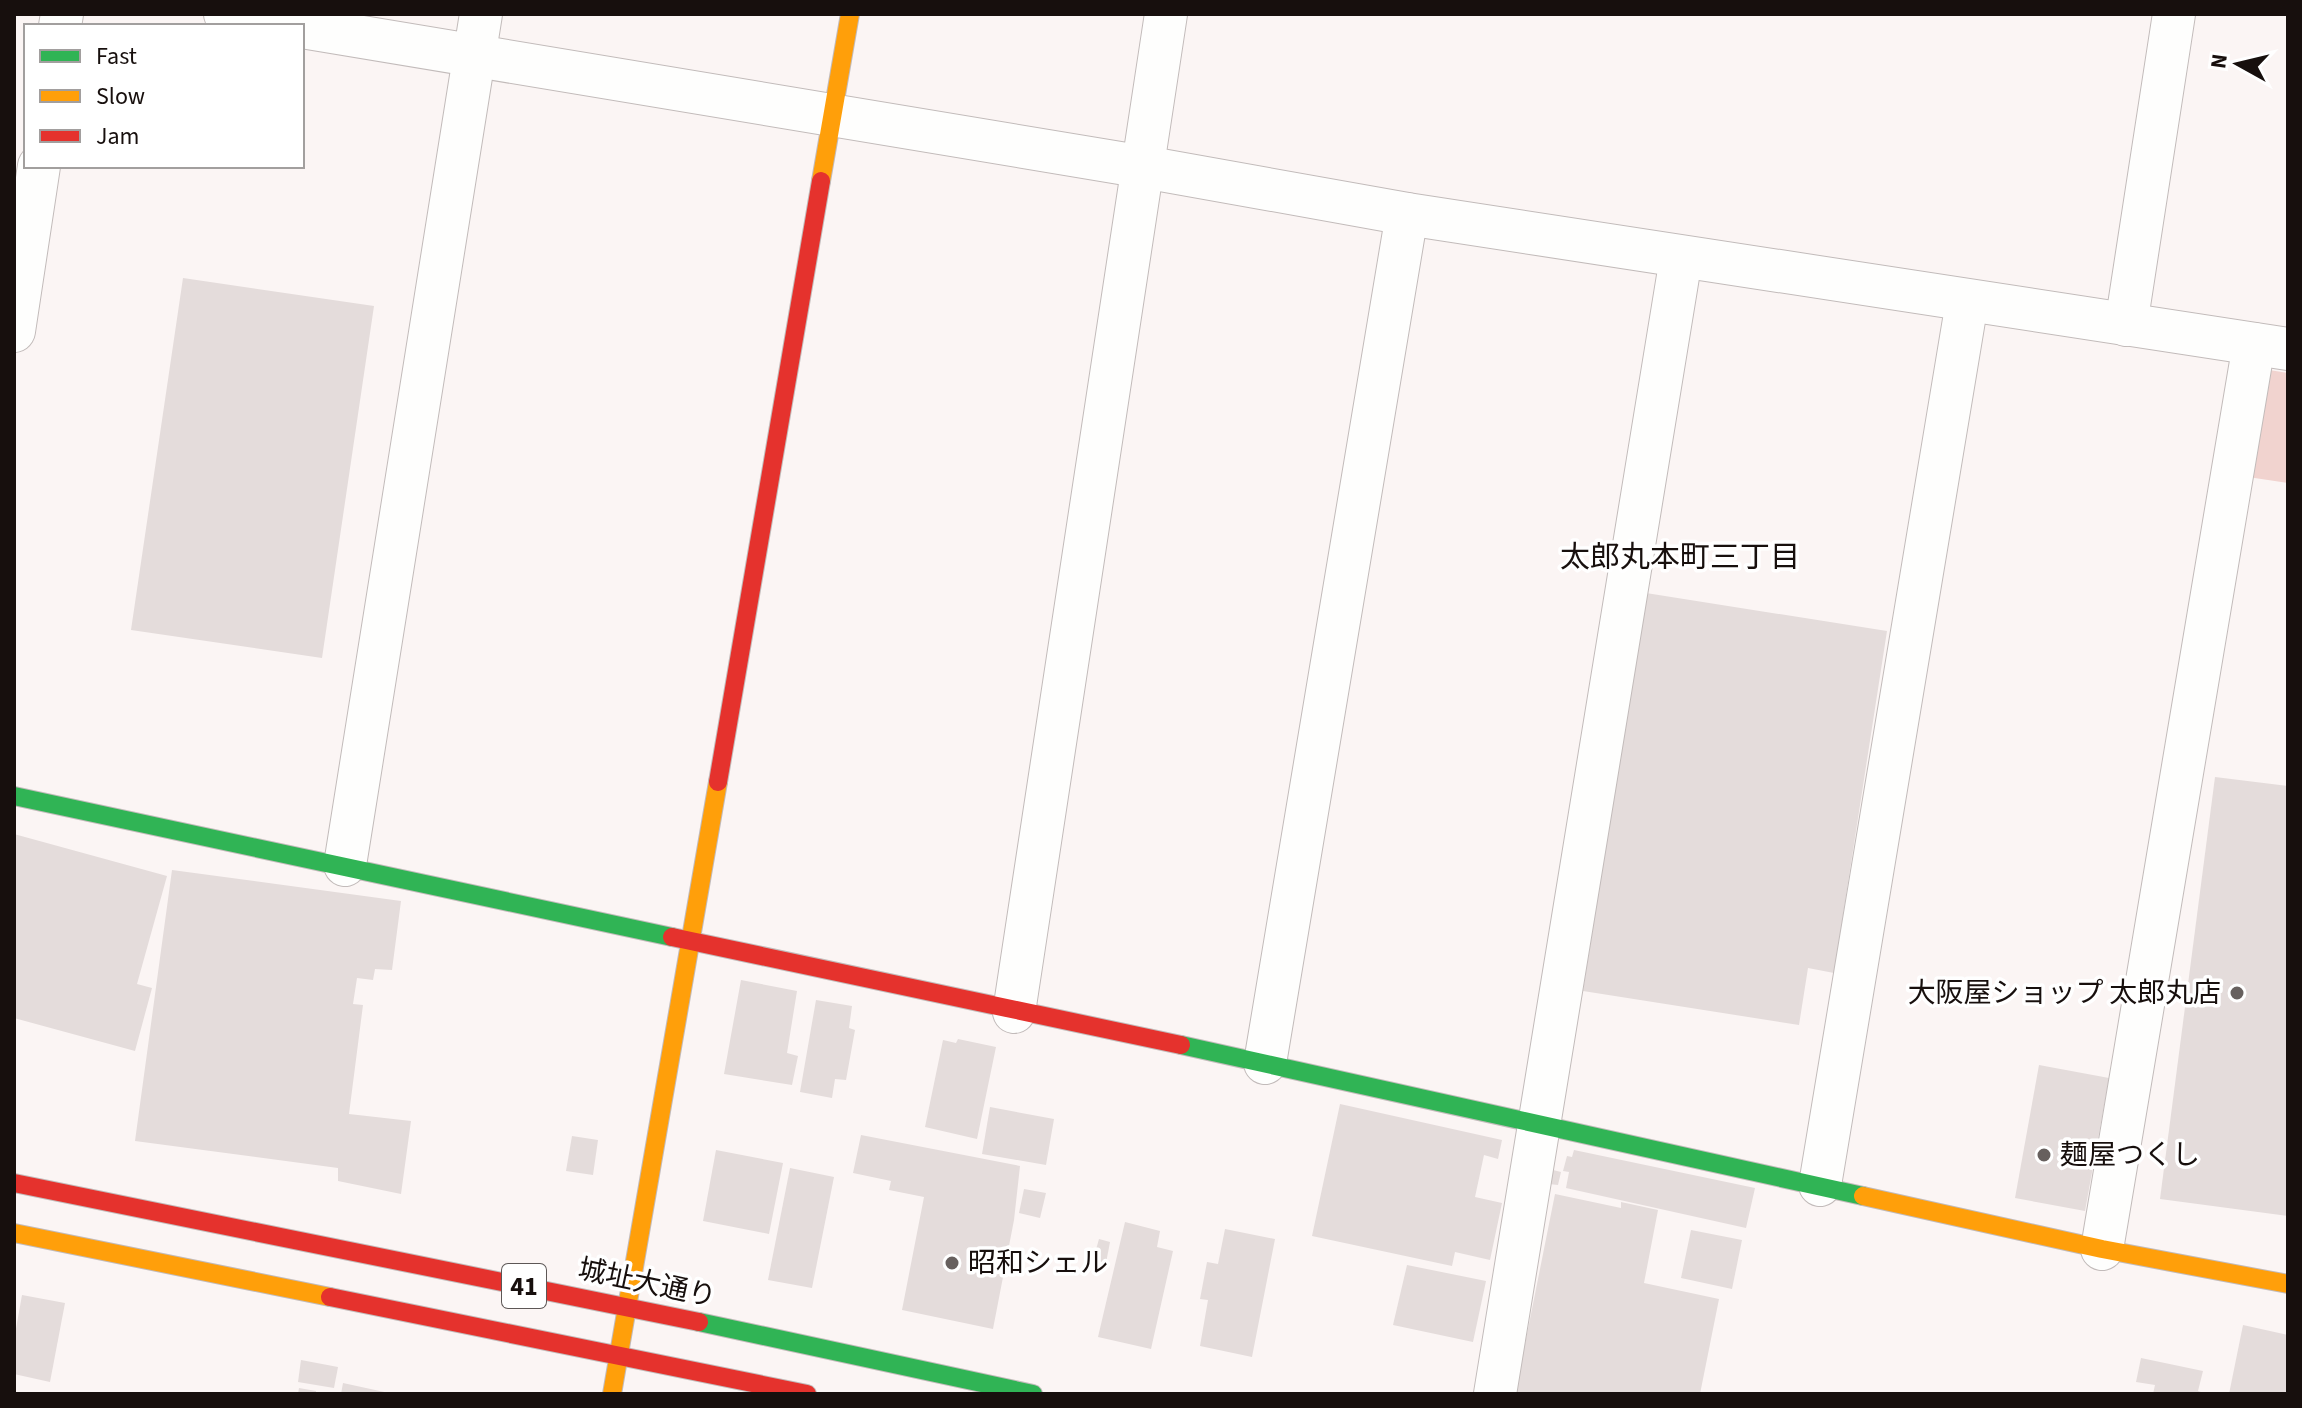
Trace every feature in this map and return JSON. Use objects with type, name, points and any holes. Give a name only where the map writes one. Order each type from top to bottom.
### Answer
[{"type":"main road","points":[[612,1394],[850,14]]},
{"type":"main road","points":[[14,796],[345,865],[1014,1012],[1265,1063],[2102,1249],[2288,1284]]},
{"type":"main road","name":"城址大通り","points":[[14,1183],[628,1307],[1033,1394]]},
{"type":"main road","name":"41","points":[[14,1233],[807,1394]]},
{"type":"street","points":[[225,14],[283,24]]},
{"type":"street","points":[[345,865],[481,14]]},
{"type":"street","points":[[1014,1012],[1166,14]]},
{"type":"street","points":[[2126,325],[2173,14]]},
{"type":"street","points":[[304,27],[1144,167],[1407,214],[1967,302],[2271,346],[2102,1249]]},
{"type":"street","points":[[14,331],[39,168]]},
{"type":"street","points":[[1265,1063],[1407,214]]},
{"type":"street","points":[[1495,1394],[1681,258]]},
{"type":"street","points":[[1820,1185],[1967,302]]},
{"type":"shaded area","points":[[2263,369],[2288,373],[2288,483],[2248,477]]},
{"type":"building","points":[[183,278],[374,306],[322,658],[131,630]]},
{"type":"building","points":[[1646,593],[1887,631],[1834,973],[1808,968],[1799,1025],[1583,991]]},
{"type":"building","name":"大阪屋ショップ 太郎丸店","points":[[2215,777],[2288,786],[2288,1216],[2160,1199]]},
{"type":"building","points":[[14,834],[167,876],[137,984],[152,988],[135,1051],[14,1018]]},
{"type":"building","points":[[172,870],[401,901],[392,970],[375,969],[373,980],[357,978],[353,1004],[363,1005],[349,1114],[411,1121],[401,1194],[338,1181],[338,1168],[135,1141]]},
{"type":"building","points":[[741,980],[797,991],[787,1053],[798,1056],[792,1085],[724,1074]]},
{"type":"building","points":[[816,1000],[852,1006],[849,1028],[855,1030],[846,1080],[835,1079],[832,1098],[800,1092]]},
{"type":"building","points":[[958,1039],[996,1047],[977,1139],[925,1127],[943,1040],[956,1043]]},
{"type":"building","points":[[2039,1065],[2109,1078],[2085,1211],[2015,1198]]},
{"type":"building","points":[[1340,1104],[1502,1140],[1498,1159],[1484,1155],[1475,1197],[1502,1203],[1490,1260],[1455,1252],[1452,1266],[1312,1236]]},
{"type":"building","points":[[990,1107],[1054,1119],[1046,1165],[982,1154]]},
{"type":"building","points":[[861,1135],[1020,1166],[1014,1220],[993,1329],[902,1310],[924,1197],[889,1190],[891,1181],[853,1173]]},
{"type":"building","points":[[572,1136],[598,1140],[593,1175],[566,1171]]},
{"type":"building","points":[[716,1150],[783,1163],[769,1234],[703,1221]]},
{"type":"building","points":[[1574,1150],[1755,1188],[1746,1228],[1566,1188],[1569,1172],[1563,1171],[1567,1156],[1572,1157]]},
{"type":"building","points":[[790,1168],[834,1177],[812,1288],[768,1280]]},
{"type":"building","points":[[1553,1170],[1561,1172],[1558,1185],[1549,1184]]},
{"type":"building","points":[[1024,1189],[1046,1193],[1040,1218],[1019,1213]]},
{"type":"building","points":[[1555,1194],[1621,1208],[1621,1202],[1658,1210],[1644,1283],[1719,1299],[1700,1394],[1515,1394]]},
{"type":"building","points":[[1125,1222],[1160,1231],[1157,1247],[1173,1251],[1151,1349],[1098,1337]]},
{"type":"building","points":[[1225,1229],[1275,1239],[1252,1357],[1200,1346],[1208,1300],[1200,1299],[1207,1262],[1218,1264]]},
{"type":"building","points":[[1691,1230],[1742,1240],[1732,1289],[1681,1278]]},
{"type":"building","points":[[1099,1239],[1110,1242],[1106,1263],[1093,1260]]},
{"type":"building","points":[[1407,1265],[1486,1281],[1473,1342],[1393,1325]]},
{"type":"building","points":[[22,1295],[65,1303],[50,1382],[14,1374],[14,1340]]},
{"type":"building","points":[[2243,1325],[2288,1335],[2288,1394],[2229,1394]]},
{"type":"building","points":[[2141,1358],[2203,1371],[2198,1391],[2207,1394],[2153,1394],[2155,1385],[2136,1382]]},
{"type":"building","points":[[301,1360],[338,1367],[334,1388],[298,1382]]},
{"type":"building","points":[[343,1383],[389,1393],[341,1394]]},
{"type":"building","points":[[299,1388],[316,1391],[316,1394],[298,1394]]},
{"type":"traffic: fast","points":[[14,796],[672,937]]},
{"type":"traffic: fast","points":[[1181,1045],[1863,1196]]},
{"type":"traffic: fast","points":[[699,1322],[1033,1394]]},
{"type":"traffic: slow","points":[[821,181],[850,14]]},
{"type":"traffic: slow","points":[[612,1394],[718,782]]},
{"type":"traffic: slow","points":[[1863,1196],[2102,1249],[2288,1284]]},
{"type":"traffic: slow","points":[[14,1233],[330,1297]]},
{"type":"traffic: jam","points":[[718,782],[821,181]]},
{"type":"traffic: jam","points":[[672,937],[1181,1045]]},
{"type":"traffic: jam","points":[[14,1183],[699,1322]]},
{"type":"traffic: jam","points":[[330,1297],[807,1394]]},
{"type":"place","name":"大阪屋ショップ 太郎丸店","points":[[2237,993]]},
{"type":"place","name":"麺屋つくし","points":[[2044,1155]]},
{"type":"place","name":"昭和シェル","points":[[952,1263]]},
{"type":"district","name":"太郎丸本町三丁目","points":[[1680,557]]}]
